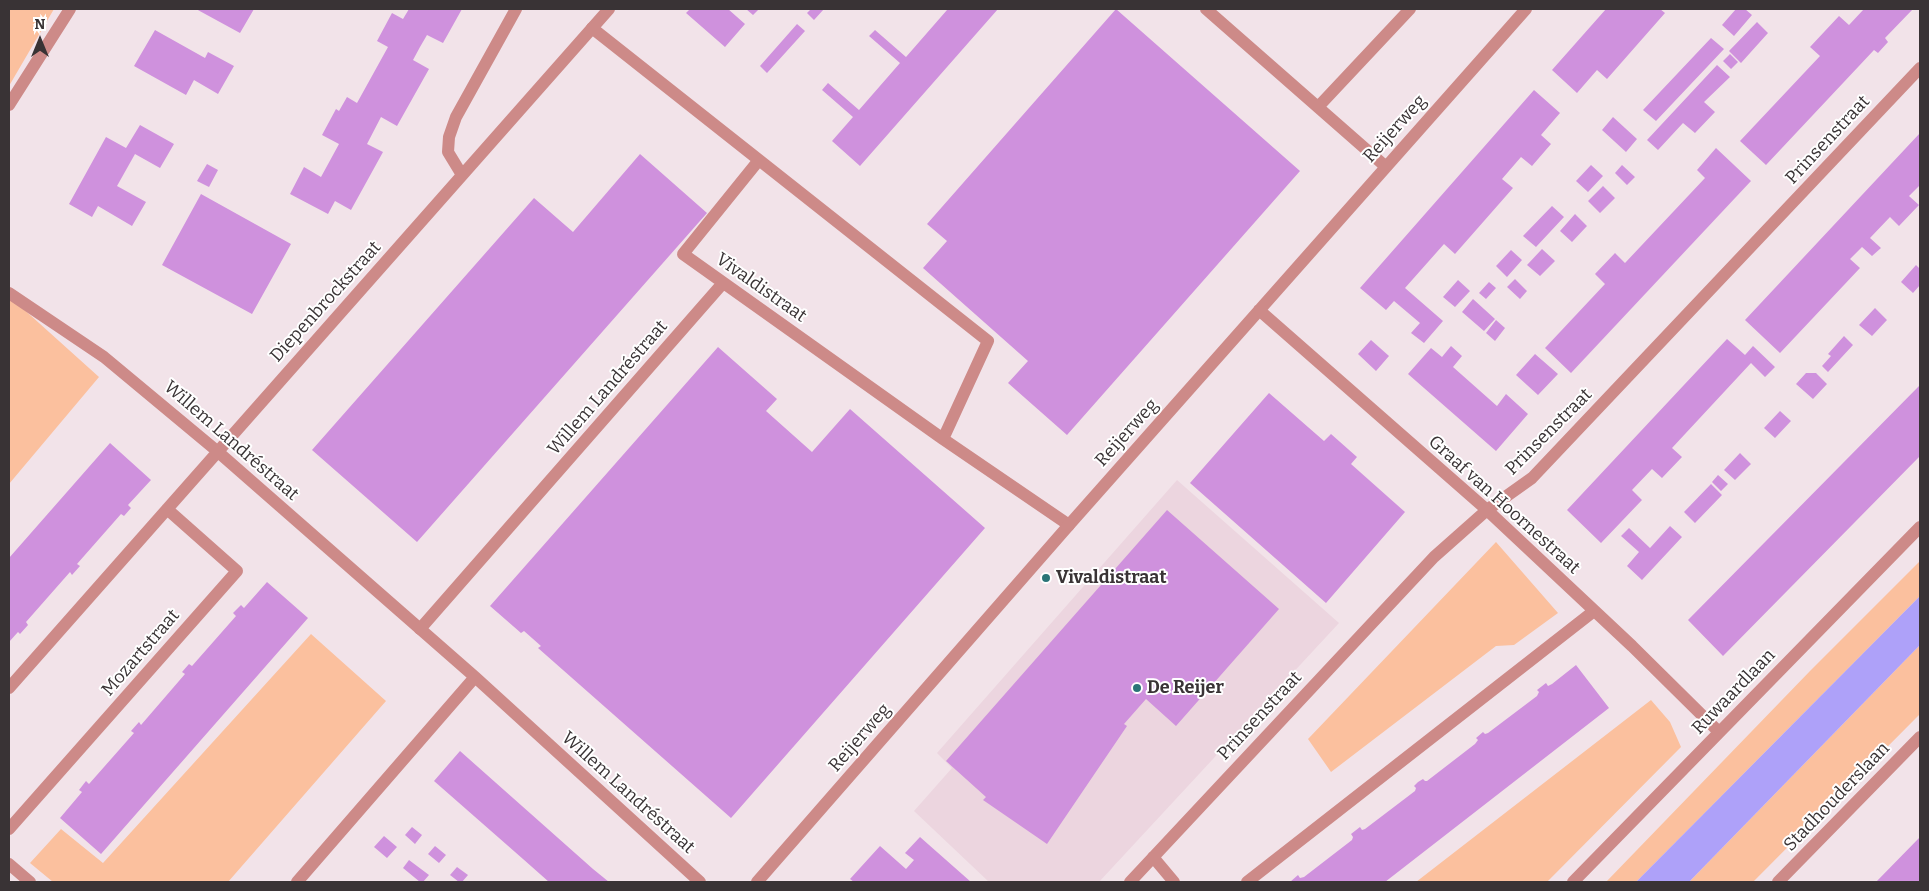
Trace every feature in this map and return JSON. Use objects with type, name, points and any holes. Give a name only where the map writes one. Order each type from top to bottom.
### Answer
[{"type":"street","points":[[9,105],[70,9]]},
{"type":"street","points":[[462,175],[448,152],[449,137],[456,117],[516,9]]},
{"type":"street","name":"Diepenbrockstraat","points":[[217,452],[609,9]]},
{"type":"street","points":[[1206,9],[1385,166]]},
{"type":"street","points":[[1318,108],[1410,9]]},
{"type":"street","name":"Reijerweg","points":[[757,882],[1385,166],[1526,9]]},
{"type":"street","points":[[592,28],[988,341],[943,439]]},
{"type":"street","name":"Prinsenstraat","points":[[1130,882],[1434,557],[1487,510],[1532,478],[1920,68]]},
{"type":"street","name":"Vivaldistraat","points":[[759,160],[683,254],[943,439],[1069,525]]},
{"type":"street","name":"Willem Landréstraat","points":[[420,629],[723,283]]},
{"type":"street","name":"Willem Landréstraat","points":[[9,293],[104,357],[217,452],[475,677],[700,882]]},
{"type":"street","name":"Graaf van Hoornestraat","points":[[1259,310],[1487,510],[1719,732]]},
{"type":"street","points":[[9,688],[217,452]]},
{"type":"street","name":"Mozartstraat","points":[[9,829],[237,571],[167,509]]},
{"type":"street","name":"Ruwaardlaan","points":[[1573,882],[1920,527]]},
{"type":"street","points":[[1247,882],[1594,611]]},
{"type":"street","points":[[297,882],[475,677]]},
{"type":"street","name":"Stadhouderslaan","points":[[1778,882],[1920,737]]},
{"type":"street","points":[[1153,857],[1174,882]]},
{"type":"street","points":[[9,864],[30,882]]},
{"type":"shaded area","points":[[9,9],[54,9],[9,86]]},
{"type":"shaded area","points":[[9,296],[99,377],[9,484]]},
{"type":"shaded area","name":"De Reijer","points":[[1177,480],[1339,623],[1099,882],[989,882],[914,811],[952,768],[937,753]]},
{"type":"shaded area","points":[[1496,542],[1558,613],[1514,645],[1496,646],[1331,772],[1308,739]]},
{"type":"shaded area","points":[[1920,561],[1920,596],[1636,882],[1606,882],[1810,671]]},
{"type":"shaded area","points":[[1920,596],[1920,645],[1689,882],[1636,882]]},
{"type":"shaded area","points":[[311,634],[386,701],[228,882],[53,882],[30,863],[61,829],[103,863]]},
{"type":"shaded area","points":[[1920,645],[1920,714],[1753,882],[1689,882]]},
{"type":"shaded area","points":[[1651,700],[1670,722],[1681,747],[1547,882],[1416,882]]},
{"type":"building","points":[[196,9],[254,9],[240,33]]},
{"type":"building","points":[[409,9],[462,9],[443,43],[427,35],[420,47],[413,60],[429,69],[397,126],[381,117],[367,144],[383,152],[351,210],[335,201],[328,214],[290,194],[304,167],[321,177],[339,144],[322,135],[336,109],[339,111],[347,97],[357,103],[388,47],[377,41],[392,13],[403,19]]},
{"type":"building","points":[[690,9],[728,9],[745,24],[725,47],[686,13]]},
{"type":"building","points":[[746,9],[759,9],[753,15]]},
{"type":"building","points":[[811,9],[824,9],[814,20],[807,13]]},
{"type":"building","points":[[945,9],[998,9],[860,166],[832,141],[853,117],[822,90],[828,83],[859,110],[900,63],[869,36],[875,30],[906,57],[947,10]]},
{"type":"building","points":[[1116,9],[1300,171],[1067,435],[1008,383],[1028,361],[923,268],[947,241],[927,224]]},
{"type":"building","points":[[1606,9],[1660,9],[1665,13],[1607,79],[1597,70],[1577,93],[1552,70]]},
{"type":"building","points":[[1736,9],[1745,9],[1752,15],[1734,36],[1722,25]]},
{"type":"building","points":[[1864,9],[1913,9],[1885,38],[1888,42],[1878,53],[1874,50],[1766,165],[1740,141],[1820,56],[1810,47],[1839,16],[1849,25]]},
{"type":"building","points":[[1757,22],[1768,33],[1741,63],[1729,51]]},
{"type":"building","points":[[797,24],[805,31],[767,73],[760,66]]},
{"type":"building","points":[[155,30],[205,58],[208,52],[234,66],[218,94],[194,80],[186,95],[134,66]]},
{"type":"building","points":[[1711,38],[1724,49],[1656,121],[1643,110]]},
{"type":"building","points":[[1730,54],[1738,62],[1731,69],[1723,61]]},
{"type":"building","points":[[1717,65],[1730,77],[1704,102],[1715,112],[1695,133],[1683,123],[1658,150],[1647,140]]},
{"type":"building","points":[[1534,90],[1560,113],[1541,135],[1551,144],[1532,166],[1521,157],[1502,179],[1513,188],[1455,254],[1444,244],[1405,288],[1443,321],[1424,343],[1411,333],[1420,323],[1394,301],[1386,310],[1360,288]]},
{"type":"building","points":[[1613,117],[1637,139],[1626,152],[1602,130]]},
{"type":"building","points":[[140,125],[174,144],[160,168],[135,154],[117,186],[146,202],[132,226],[98,206],[92,217],[69,204],[106,137],[126,148]]},
{"type":"building","points":[[1920,133],[1920,185],[1909,196],[1919,205],[1899,226],[1890,217],[1870,238],[1881,248],[1872,256],[1862,247],[1850,259],[1860,268],[1780,353],[1745,320]]},
{"type":"building","points":[[1716,148],[1751,181],[1571,373],[1545,348],[1605,284],[1595,274],[1615,253],[1625,263],[1705,178],[1697,170]]},
{"type":"building","points":[[640,154],[707,213],[417,542],[312,450],[534,198],[573,232]]},
{"type":"building","points":[[207,164],[218,170],[209,187],[197,181]]},
{"type":"building","points":[[1591,165],[1603,176],[1588,192],[1576,181]]},
{"type":"building","points":[[1622,165],[1635,177],[1627,185],[1615,173]]},
{"type":"building","points":[[1603,186],[1615,198],[1600,213],[1588,201]]},
{"type":"building","points":[[201,194],[291,244],[252,314],[162,265]]},
{"type":"building","points":[[1552,206],[1564,217],[1536,247],[1523,236]]},
{"type":"building","points":[[1575,214],[1587,226],[1572,242],[1560,231]]},
{"type":"building","points":[[1542,249],[1555,261],[1540,276],[1527,265]]},
{"type":"building","points":[[1511,250],[1522,260],[1507,277],[1496,266]]},
{"type":"building","points":[[1916,265],[1920,269],[1920,285],[1913,293],[1901,282]]},
{"type":"building","points":[[1515,279],[1527,291],[1520,299],[1507,287]]},
{"type":"building","points":[[1458,280],[1470,291],[1455,307],[1443,297]]},
{"type":"building","points":[[1489,282],[1496,288],[1486,299],[1479,293]]},
{"type":"building","points":[[1473,299],[1495,319],[1484,331],[1462,312]]},
{"type":"building","points":[[1875,308],[1887,320],[1872,336],[1859,325]]},
{"type":"building","points":[[1496,320],[1505,328],[1495,341],[1486,333]]},
{"type":"building","points":[[1844,336],[1853,345],[1828,372],[1822,366],[1831,356],[1828,354]]},
{"type":"building","points":[[1727,339],[1745,355],[1753,346],[1775,367],[1765,377],[1751,363],[1672,448],[1682,457],[1662,478],[1652,469],[1632,490],[1642,500],[1601,543],[1567,510]]},
{"type":"building","points":[[1371,340],[1389,356],[1376,371],[1358,354]]},
{"type":"building","points":[[1451,346],[1462,356],[1453,367],[1497,406],[1506,394],[1528,414],[1496,451],[1408,374],[1431,348],[1442,357]]},
{"type":"building","points":[[718,347],[777,399],[766,411],[812,452],[850,409],[985,528],[731,818],[538,648],[541,646],[524,631],[521,633],[490,606]]},
{"type":"building","points":[[1535,354],[1558,374],[1538,395],[1516,375]]},
{"type":"building","points":[[1806,373],[1816,373],[1827,384],[1813,399],[1796,384]]},
{"type":"building","points":[[1920,385],[1920,456],[1723,656],[1688,620]]},
{"type":"building","points":[[1269,393],[1324,441],[1331,434],[1357,457],[1351,464],[1405,512],[1326,603],[1190,483]]},
{"type":"building","points":[[1780,411],[1791,421],[1775,438],[1764,428]]},
{"type":"building","points":[[110,443],[151,480],[128,505],[131,508],[124,516],[121,514],[77,564],[80,566],[72,575],[70,572],[26,622],[28,625],[9,642],[9,558]]},
{"type":"building","points":[[1740,453],[1751,464],[1735,480],[1724,470]]},
{"type":"building","points":[[1718,475],[1728,484],[1721,491],[1712,482]]},
{"type":"building","points":[[1711,484],[1722,495],[1695,523],[1684,512]]},
{"type":"building","points":[[1167,510],[1279,609],[1176,726],[1146,699],[1124,724],[1127,726],[1047,844],[983,800],[986,797],[946,761]]},
{"type":"building","points":[[1670,526],[1682,537],[1642,580],[1627,566],[1639,552],[1621,536],[1629,528],[1650,548]]},
{"type":"building","points":[[267,582],[308,618],[101,854],[60,818],[82,792],[79,790],[86,781],[89,784],[134,733],[131,731],[139,722],[141,725],[185,674],[182,672],[189,664],[192,666],[236,616],[233,613],[241,605],[244,608]]},
{"type":"building","points":[[1576,665],[1609,708],[1385,882],[1290,882],[1298,875],[1300,878],[1304,877],[1352,840],[1351,834],[1360,827],[1362,830],[1365,829],[1415,791],[1416,788],[1414,786],[1418,782],[1423,779],[1427,781],[1475,744],[1478,740],[1476,738],[1483,732],[1485,734],[1488,733],[1537,696],[1539,692],[1537,690],[1546,683],[1548,686],[1552,684]]},
{"type":"building","points":[[460,751],[609,882],[549,882],[434,781]]},
{"type":"building","points":[[412,827],[422,835],[415,844],[405,835]]},
{"type":"building","points":[[384,836],[397,847],[387,858],[374,847]]},
{"type":"building","points":[[920,837],[971,882],[854,882],[850,879],[880,846],[906,869],[914,860],[905,853]]},
{"type":"building","points":[[1920,837],[1920,882],[1876,882]]},
{"type":"building","points":[[435,846],[446,855],[439,863],[428,854]]},
{"type":"building","points":[[409,860],[429,875],[423,882],[420,882],[403,868]]},
{"type":"building","points":[[457,867],[468,875],[462,882],[459,882],[450,875]]},
{"type":"place","name":"Vivaldistraat","points":[[1046,578]]},
{"type":"place","name":"De Reijer","points":[[1137,688]]}]
